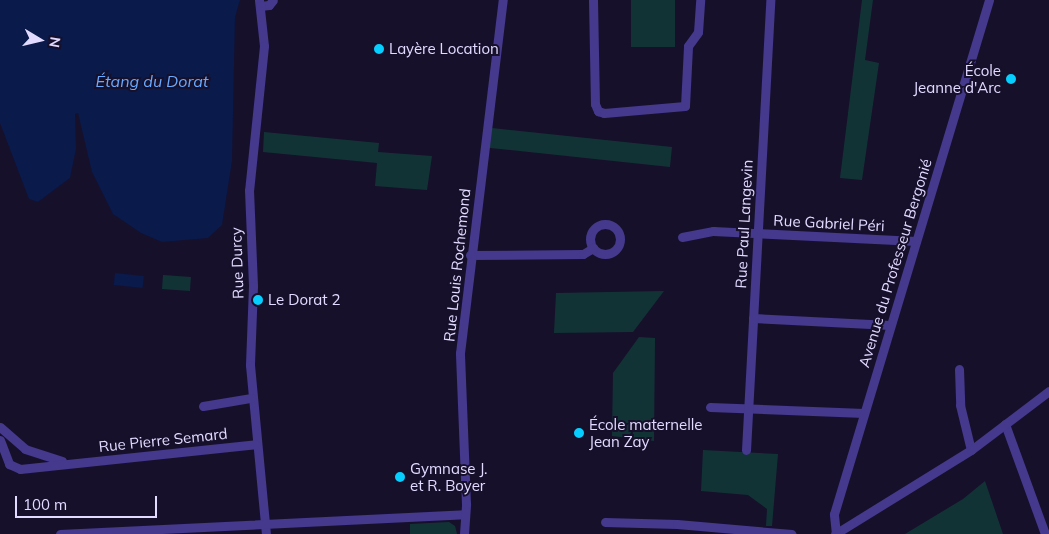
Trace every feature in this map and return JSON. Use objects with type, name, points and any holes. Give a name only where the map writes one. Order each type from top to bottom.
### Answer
[{"type":"street","name":"Rue Durcy","points":[[265,530],[251,398],[252,276],[248,207],[264,46],[260,3],[269,5],[273,0]]},
{"type":"street","name":"Rue Louis Rochemond","points":[[464,534],[460,353],[470,255],[503,0]]},
{"type":"street","points":[[593,0],[595,104],[598,111],[604,113],[684,106],[688,46],[698,32],[700,0]]},
{"type":"street","name":"Rue Paul Langevin","points":[[746,450],[756,234],[770,0]]},
{"type":"street","name":"Avenue du Professeur Bergonié","points":[[836,534],[834,514],[989,0]]},
{"type":"street","name":"Rue Gabriel Péri","points":[[682,237],[713,231],[916,240]]},
{"type":"street","points":[[470,255],[583,254],[593,248]]},
{"type":"street","points":[[753,318],[890,325]]},
{"type":"street","points":[[959,369],[960,405],[971,450]]},
{"type":"street","points":[[836,534],[971,450],[1049,391]]},
{"type":"street","points":[[203,406],[251,398]]},
{"type":"street","points":[[710,407],[864,413]]},
{"type":"street","points":[[1005,424],[1045,519],[1045,534]]},
{"type":"street","name":"Rue Pierre Semard","points":[[0,427],[10,440],[36,455],[72,463]]},
{"type":"street","name":"Rue Pierre Semard","points":[[0,440],[13,469],[256,444]]},
{"type":"street","points":[[60,534],[265,530],[465,514]]},
{"type":"street","points":[[605,522],[678,524],[792,534]]},
{"type":"green space","points":[[631,0],[675,0],[675,47],[631,47]]},
{"type":"green space","points":[[862,0],[873,0],[865,60],[879,63],[862,180],[840,178]]},
{"type":"green space","points":[[490,128],[672,147],[670,167],[488,148]]},
{"type":"green space","points":[[264,132],[379,143],[378,152],[432,156],[427,190],[375,186],[377,163],[263,152]]},
{"type":"green space","points":[[163,275],[191,277],[190,291],[162,289]]},
{"type":"green space","points":[[664,291],[633,332],[554,333],[556,293]]},
{"type":"green space","points":[[639,337],[655,338],[654,441],[612,436],[613,373]]},
{"type":"green space","points":[[703,450],[778,454],[772,526],[766,526],[767,509],[748,495],[701,491]]},
{"type":"green space","points":[[985,481],[1003,534],[905,534],[963,499]]},
{"type":"green space","points":[[449,522],[455,526],[457,534],[410,534],[410,524]]},
{"type":"water","name":"Étang du Dorat","points":[[0,0],[240,0],[235,17],[232,161],[222,225],[208,238],[162,242],[141,233],[113,214],[92,172],[78,113],[75,114],[76,149],[70,178],[38,202],[29,199],[0,123]]},
{"type":"water","points":[[115,273],[144,276],[143,288],[114,285]]},
{"type":"place","name":"Layère Location","points":[[379,49]]},
{"type":"place","name":"École Jeanne d'Arc","points":[[1011,79]]},
{"type":"place","name":"Le Dorat 2","points":[[258,300]]},
{"type":"place","name":"École maternelle Jean Zay","points":[[579,433]]},
{"type":"place","name":"Gymnase J. et R. Boyer","points":[[400,477]]}]
